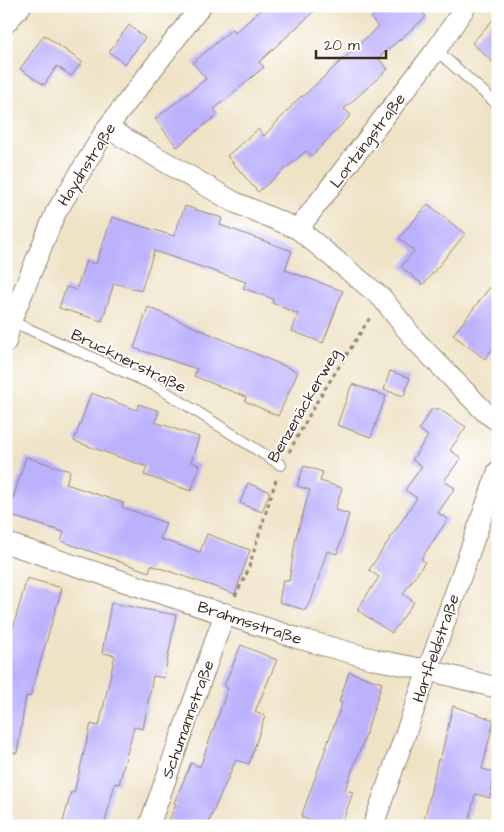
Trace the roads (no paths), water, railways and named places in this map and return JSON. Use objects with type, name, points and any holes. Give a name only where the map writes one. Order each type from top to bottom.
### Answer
[{"type":"street","points":[[6,23],[21,6]]},
{"type":"street","name":"Haydnstraße","points":[[6,342],[11,321],[55,214],[107,128],[201,6]]},
{"type":"street","name":"Lortzingstraße","points":[[298,229],[436,50],[466,6]]},
{"type":"street","points":[[107,128],[234,202],[298,229],[382,298],[415,340],[486,414],[498,421]]},
{"type":"street","name":"Hartfeldstraße","points":[[373,826],[428,670],[491,506],[498,471]]},
{"type":"street","name":"Brahmsstraße","points":[[6,543],[297,638],[377,660],[428,670],[498,688]]},
{"type":"street","name":"Schumannstraße","points":[[149,826],[225,613]]},
{"type":"lane","points":[[436,50],[498,105]]},
{"type":"lane","name":"Brucknerstraße","points":[[11,321],[158,387],[281,465]]}]
